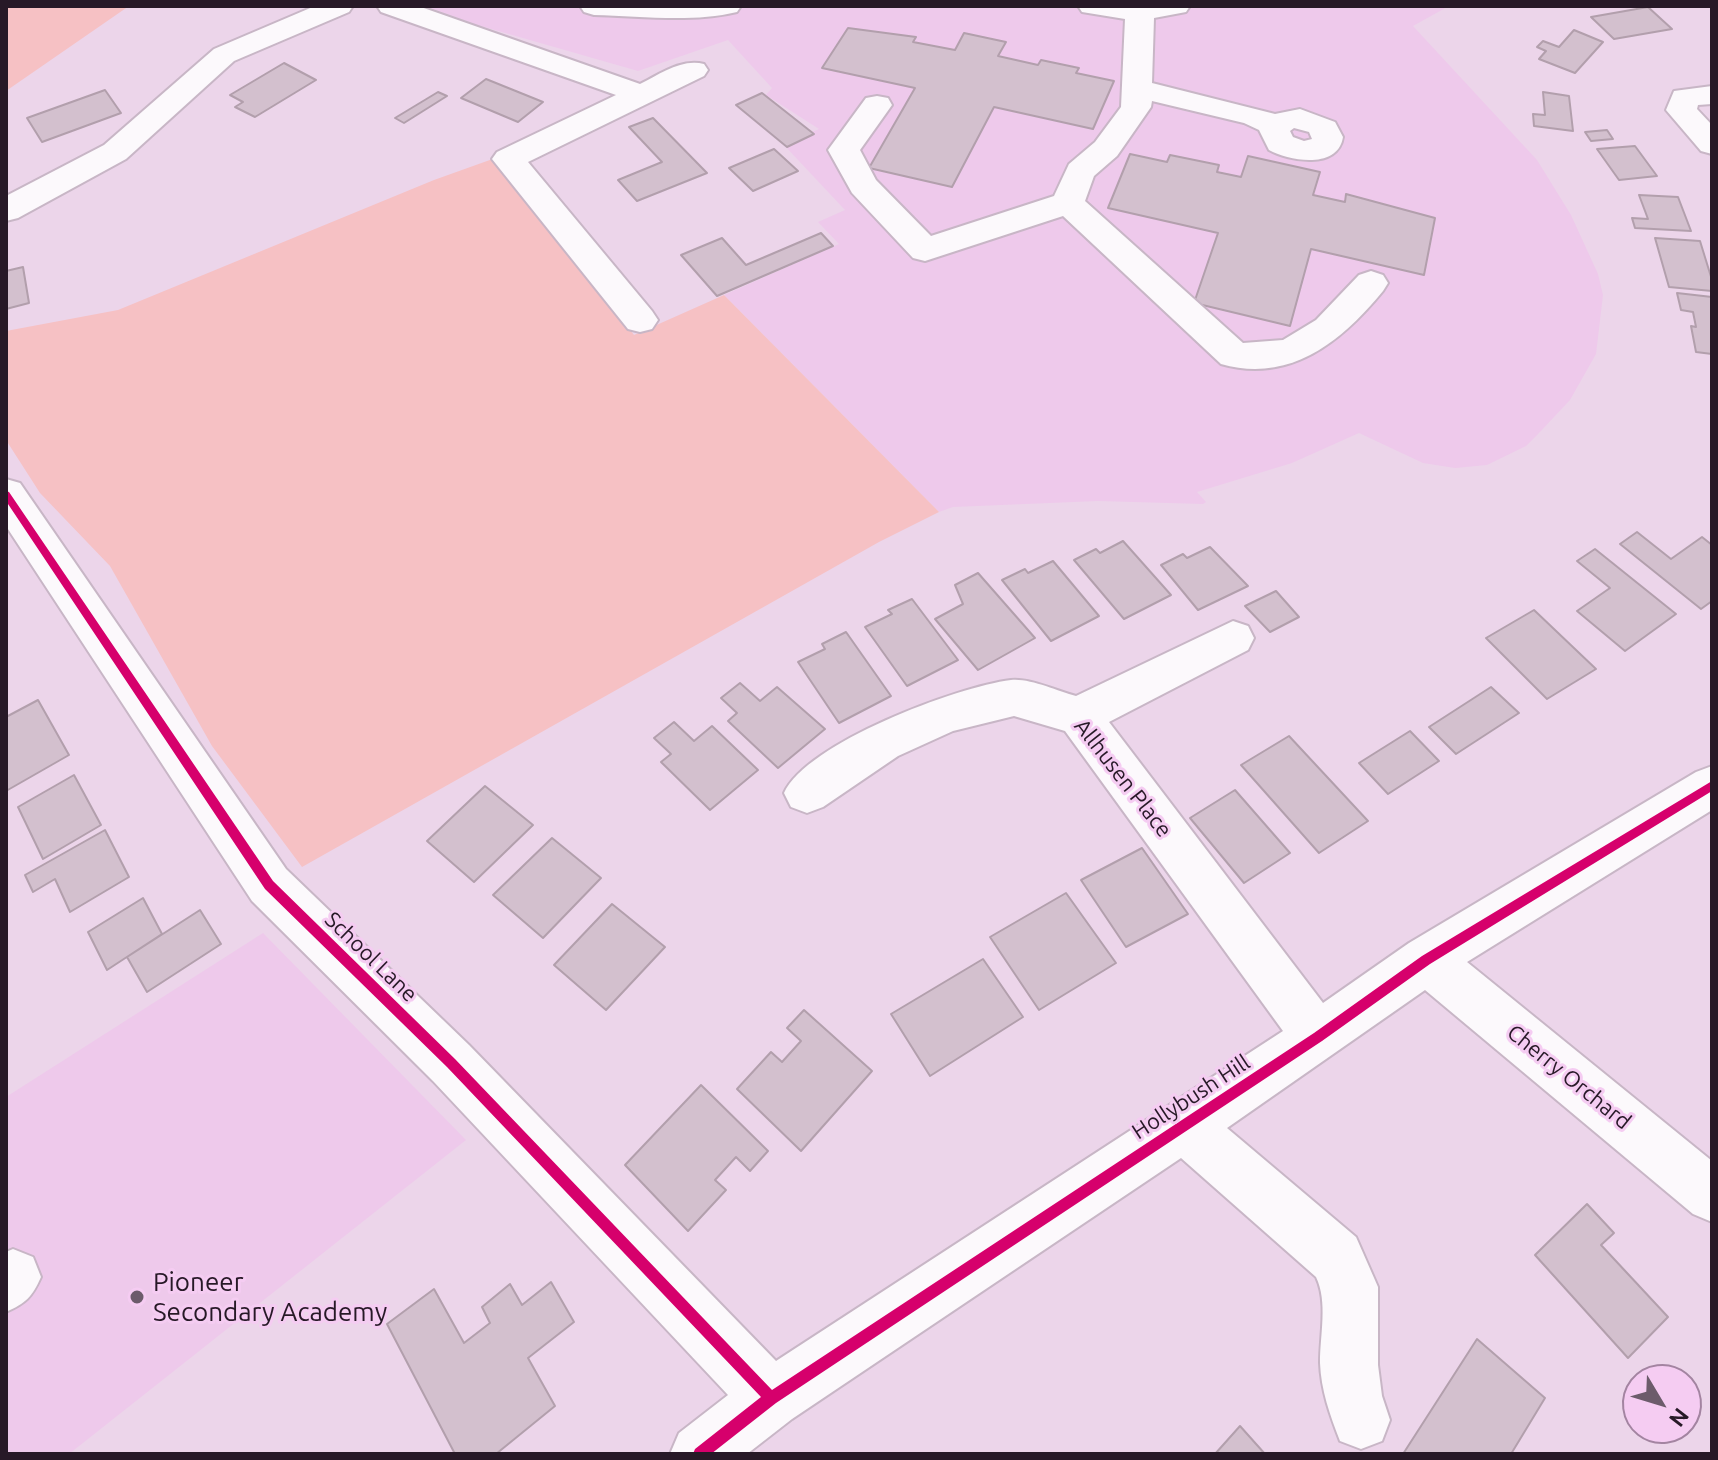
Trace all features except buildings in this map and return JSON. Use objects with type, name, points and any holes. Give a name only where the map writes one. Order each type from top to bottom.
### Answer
[{"type":"street","points":[[6,210],[115,152],[224,55],[339,6]]},
{"type":"street","points":[[391,6],[641,94]]},
{"type":"street","points":[[594,6],[685,9],[727,6]]},
{"type":"street","points":[[1092,6],[1140,12],[1176,6]]},
{"type":"street","points":[[1068,203],[1080,171],[1106,149],[1136,107],[1140,12]]},
{"type":"street","points":[[640,320],[508,159],[693,70]]},
{"type":"street","points":[[1138,89],[1254,116],[1276,126]]},
{"type":"street","points":[[1712,95],[1706,93],[1685,97],[1681,110],[1712,144]]},
{"type":"street","points":[[877,105],[844,150],[863,186],[925,250],[1068,203]]},
{"type":"street","points":[[1068,203],[1234,355],[1264,359],[1311,343],[1339,322],[1371,283]]},
{"type":"street","name":"School Lane","points":[[6,494],[269,885],[451,1063],[771,1398]]},
{"type":"street","points":[[1079,716],[1233,638]]},
{"type":"street","name":"Allhusen Place","points":[[807,793],[882,742],[947,714],[1014,698],[1079,716],[1318,1037]]},
{"type":"street","name":"Hollybush Hill","points":[[700,1454],[771,1398],[1318,1037],[1426,960],[1707,796]]},
{"type":"street","name":"Cherry Orchard","points":[[1426,960],[1712,1195]]},
{"type":"street","points":[[1183,1125],[1336,1257],[1350,1287],[1349,1365],[1353,1396],[1361,1420]]},
{"type":"shaded area","points":[[6,6],[129,6],[6,91]]},
{"type":"shaded area","points":[[425,6],[1449,6],[1413,26],[1537,160],[1571,215],[1598,274],[1603,295],[1596,354],[1570,400],[1539,433],[1526,446],[1487,465],[1455,468],[1423,463],[1359,433],[1292,463],[1197,492],[1206,502],[1203,504],[1098,501],[953,507],[939,512],[724,295],[839,244],[818,222],[845,210],[783,144],[819,129],[766,95],[772,88],[728,40],[638,71],[474,24]]},
{"type":"shaded area","points":[[501,156],[634,335],[724,295],[939,512],[879,542],[302,867],[212,746],[110,566],[40,493],[6,440],[6,331],[118,310],[434,180]]},
{"type":"shaded area","name":"Pioneer Secondary Academy","points":[[263,933],[466,1140],[69,1454],[6,1454],[6,1097]]},
{"type":"cycle path","points":[[6,494],[269,885],[451,1063],[771,1398]]},
{"type":"cycle path","points":[[700,1454],[771,1398],[1318,1037],[1426,960],[1712,786]]},
{"type":"place","name":"Pioneer Secondary Academy","points":[[137,1297]]}]
